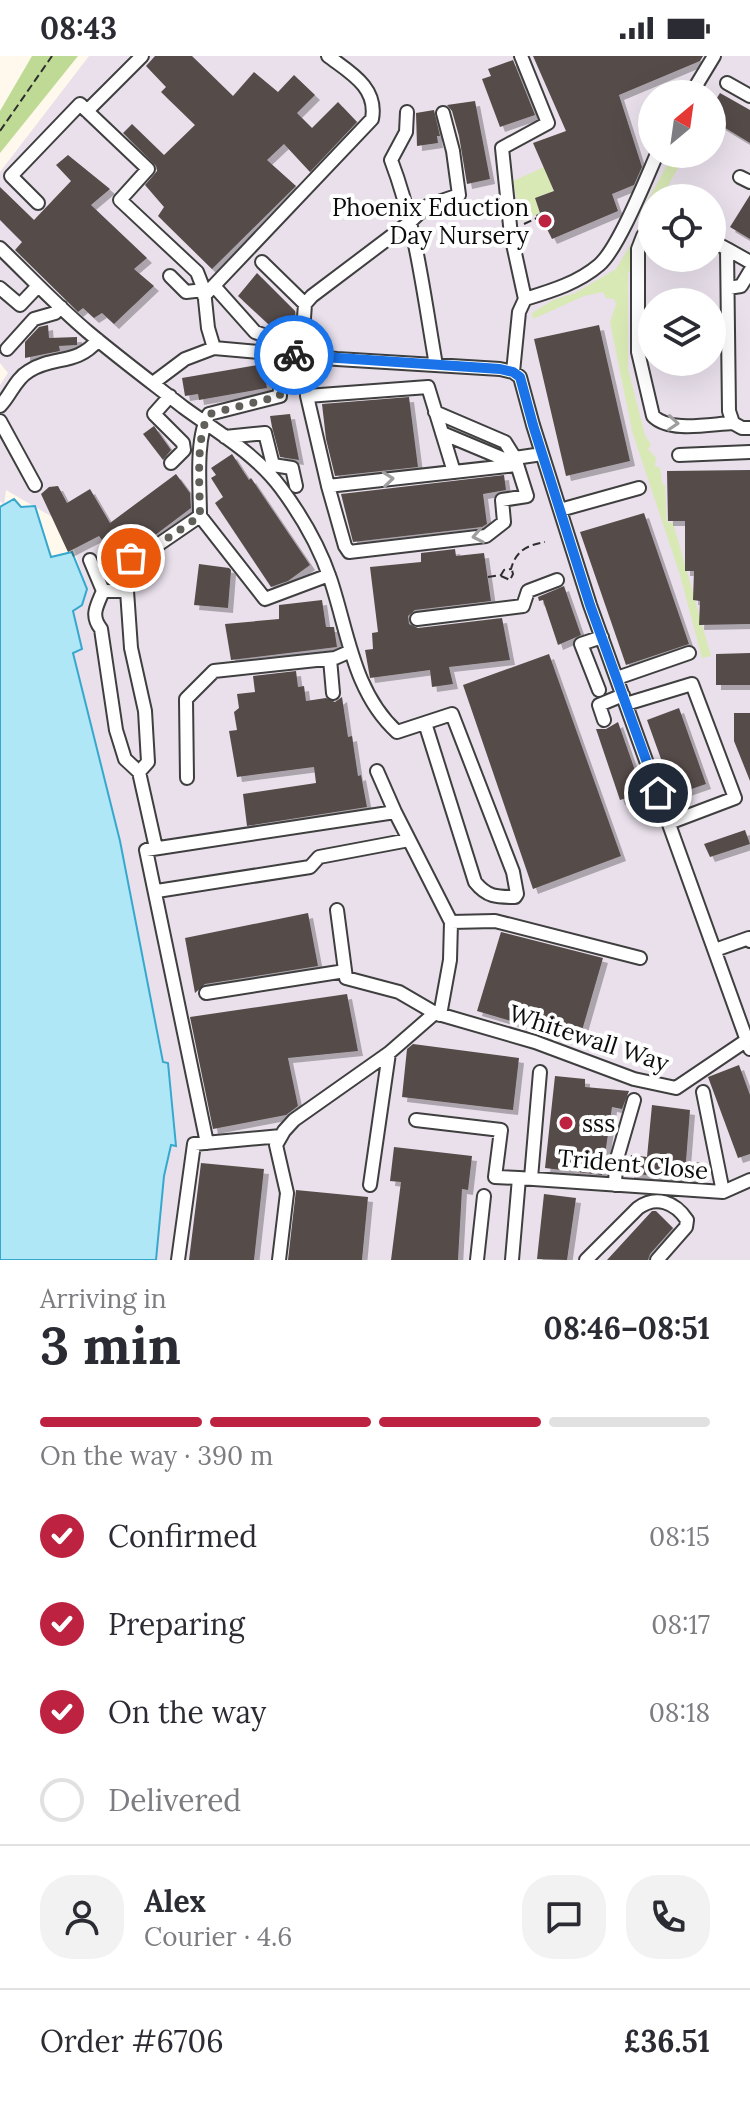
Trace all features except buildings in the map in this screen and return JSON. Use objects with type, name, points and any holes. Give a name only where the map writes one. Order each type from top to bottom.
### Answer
[{"type":"street","points":[[87,111],[142,56]]},
{"type":"street","points":[[170,276],[186,292],[207,291],[372,119],[374,108],[364,83],[328,56]]},
{"type":"street","points":[[513,372],[519,312],[525,299],[510,228],[502,148],[548,123],[521,56]]},
{"type":"street","points":[[699,80],[714,56]]},
{"type":"street","points":[[727,83],[750,96]]},
{"type":"street","points":[[38,203],[11,176],[80,104],[148,169],[120,200],[197,272],[207,291],[255,332],[266,336]]},
{"type":"street","points":[[407,112],[406,132],[391,160],[404,193],[436,365]]},
{"type":"street","points":[[303,332],[305,304],[427,206],[459,195],[453,151],[443,113]]},
{"type":"street","points":[[525,299],[580,278],[602,263],[638,199],[651,168]]},
{"type":"street","points":[[0,248],[98,340],[246,452],[279,485],[302,519],[329,575],[352,655],[369,698],[397,732],[452,714],[513,872],[515,897],[491,896],[483,893],[475,882],[425,723]]},
{"type":"street","points":[[727,249],[729,411],[733,423]]},
{"type":"street","points":[[727,249],[750,262]]},
{"type":"street","points":[[262,262],[305,304]]},
{"type":"street","points":[[728,288],[741,286],[750,271]]},
{"type":"street","points":[[638,272],[638,352],[653,416],[659,422],[671,425],[733,423],[750,428]]},
{"type":"street","points":[[0,288],[20,305],[38,286]]},
{"type":"street","points":[[207,291],[208,328],[214,348]]},
{"type":"street","points":[[7,349],[34,319],[55,313],[61,307]]},
{"type":"street","points":[[0,406],[27,372],[38,366],[83,355],[98,340]]},
{"type":"street","points":[[153,383],[185,359],[214,348],[513,372],[520,377],[602,637],[749,1042]]},
{"type":"street","points":[[282,353],[279,362],[280,396],[209,414],[204,422],[200,516],[265,599],[329,575]]},
{"type":"street","points":[[305,356],[307,396],[328,486],[349,552],[486,536],[504,522],[502,500],[527,496],[505,442],[435,412]]},
{"type":"street","points":[[307,396],[428,387],[454,472]]},
{"type":"street","points":[[170,396],[154,414],[183,443],[184,450],[171,463]]},
{"type":"street","points":[[0,421],[35,485]]},
{"type":"street","points":[[225,437],[265,433],[273,465],[292,468],[296,486]]},
{"type":"street","points":[[442,433],[515,462]]},
{"type":"street","points":[[679,455],[750,452]]},
{"type":"street","points":[[328,486],[454,472],[515,462],[542,454]]},
{"type":"street","points":[[560,510],[639,488]]},
{"type":"street","points":[[115,564],[146,553],[200,516]]},
{"type":"street","points":[[90,560],[103,591],[94,613],[95,622],[101,629],[116,730],[125,759],[139,772],[156,848]]},
{"type":"street","points":[[417,619],[523,606],[528,591],[579,569]]},
{"type":"street","points":[[103,591],[127,591],[131,648],[145,711],[148,762],[139,772]]},
{"type":"street","points":[[599,690],[581,644],[602,637]]},
{"type":"street","points":[[617,678],[689,653]]},
{"type":"street","points":[[187,778],[186,699],[214,671],[352,655]]},
{"type":"street","points":[[330,659],[333,693]]},
{"type":"street","points":[[604,720],[599,705],[692,684],[735,798],[669,823]]},
{"type":"street","points":[[279,1260],[287,1193],[276,1145],[281,1136],[294,1120],[438,1014],[450,960],[451,922],[377,771]]},
{"type":"street","points":[[207,1143],[157,891],[146,850],[395,812]]},
{"type":"street","points":[[157,891],[310,867],[319,857],[409,840]]},
{"type":"street","points":[[337,910],[346,978],[399,992],[438,1014]]},
{"type":"street","points":[[451,922],[495,921],[640,958]]},
{"type":"street","points":[[715,950],[749,938],[750,941]]},
{"type":"street","points":[[206,993],[345,971]]},
{"type":"street","name":"Whitewall Way","points":[[438,1014],[535,1042],[634,1079],[676,1088],[749,1042]]},
{"type":"street","points":[[370,1185],[389,1053]]},
{"type":"street","points":[[512,1260],[540,1072]]},
{"type":"street","name":"Trident Close","points":[[525,1178],[723,1192],[703,1092]]},
{"type":"street","points":[[615,1185],[616,1162],[634,1100]]},
{"type":"street","points":[[416,1120],[501,1130],[495,1177],[525,1178]]},
{"type":"street","points":[[178,1260],[194,1144],[281,1136]]},
{"type":"street","points":[[723,1192],[750,1180]]},
{"type":"street","points":[[477,1260],[484,1196]]},
{"type":"street","points":[[586,1260],[638,1208],[656,1201],[675,1206],[687,1220],[686,1227],[657,1260]]},
{"type":"path","points":[[0,131],[52,56]]},
{"type":"path","points":[[510,228],[537,218]]},
{"type":"path","points":[[488,577],[501,575],[510,580],[515,557],[524,548],[545,542]]},
{"type":"path","points":[[501,575],[504,570],[511,569]]},
{"type":"shaded area","points":[[89,56],[750,56],[750,1260],[156,1260],[164,1176],[171,1145],[176,1146],[164,1063],[120,841],[73,652],[81,648],[73,611],[82,603],[87,589],[66,525],[6,490],[4,505],[0,501],[0,385],[8,373],[0,363],[0,172]]},
{"type":"green space","points":[[32,56],[78,56],[0,153],[0,111]]},
{"type":"green space","points":[[544,167],[554,191],[535,198],[540,213],[521,222],[513,181]]},
{"type":"green space","points":[[665,168],[678,168],[669,184],[657,184]]},
{"type":"green space","points":[[638,228],[634,268],[628,272],[628,369],[645,435],[651,445],[648,449],[656,458],[655,466],[660,468],[665,486],[667,522],[673,523],[711,656],[702,658],[680,575],[632,431],[610,322],[616,304],[614,299],[606,298],[603,292],[584,296],[533,319],[532,313],[616,269]]},
{"type":"water","points":[[14,499],[21,507],[35,506],[51,557],[72,552],[87,589],[82,605],[73,611],[82,649],[73,653],[120,841],[163,1062],[168,1063],[176,1146],[171,1145],[164,1176],[156,1260],[0,1260],[0,507]]},
{"type":"way so far","points":[[131,558],[146,553],[200,516],[201,450],[204,422],[209,414],[280,396],[279,362],[282,353],[294,355]]},
{"type":"place","name":"Phoenix Eduction Day Nursery","points":[[545,221]]},
{"type":"place","name":"sss","points":[[566,1123]]},
{"type":"route","points":[[294,355],[500,369],[520,377],[590,605],[658,793]]}]
